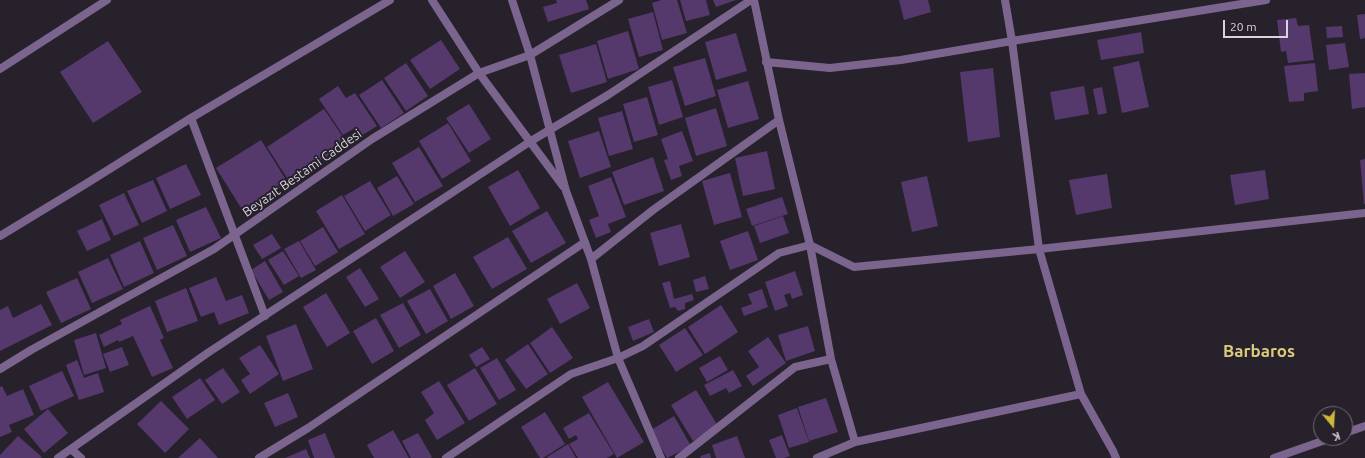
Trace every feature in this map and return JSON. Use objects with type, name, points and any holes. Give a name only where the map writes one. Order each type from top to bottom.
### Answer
[{"type":"street","points":[[0,69],[107,0]]},
{"type":"street","points":[[0,236],[192,118],[390,0]]},
{"type":"street","points":[[432,0],[479,73],[531,141],[566,191]]},
{"type":"street","points":[[512,0],[530,55],[566,191],[591,259],[618,358],[661,458]]},
{"type":"street","name":"Beyazıt Bestami Caddesi","points":[[0,369],[31,350],[214,249],[372,139],[479,73],[530,55],[619,0]]},
{"type":"street","points":[[58,458],[209,352],[531,141],[608,95],[751,0]]},
{"type":"street","points":[[754,0],[779,120],[810,245],[832,359],[855,442]]},
{"type":"street","points":[[1005,0],[1012,41],[1039,249],[1081,394],[1116,458]]},
{"type":"street","points":[[766,62],[830,68],[901,60],[1266,0]]},
{"type":"street","points":[[192,118],[265,316]]},
{"type":"street","points":[[591,259],[653,210],[779,120]]},
{"type":"street","points":[[446,458],[571,374],[618,358],[643,346],[779,253],[810,245],[854,267],[1039,249],[1365,213]]},
{"type":"street","points":[[259,458],[308,428],[585,242]]},
{"type":"street","points":[[679,458],[795,366],[832,359]]},
{"type":"street","points":[[817,458],[855,442],[1081,394]]},
{"type":"street","points":[[1353,430],[1365,426]]},
{"type":"street","points":[[1274,458],[1313,444]]},
{"type":"street","points":[[71,449],[81,458]]},
{"type":"building","points":[[556,0],[586,0],[589,9],[548,22],[543,7],[557,3]]},
{"type":"building","points":[[661,0],[677,0],[687,33],[662,40],[652,3]]},
{"type":"building","points":[[680,0],[706,0],[710,15],[686,21]]},
{"type":"building","points":[[713,0],[736,0],[716,7]]},
{"type":"building","points":[[899,0],[928,0],[931,12],[904,20]]},
{"type":"building","points":[[653,12],[663,50],[639,57],[628,19]]},
{"type":"building","points":[[1365,14],[1365,38],[1360,39],[1357,15]]},
{"type":"building","points":[[1296,18],[1298,26],[1309,25],[1314,60],[1288,63],[1286,51],[1281,52],[1277,20]]},
{"type":"building","points":[[1342,26],[1343,37],[1327,38],[1326,27]]},
{"type":"building","points":[[628,31],[639,69],[608,79],[597,41]]},
{"type":"building","points":[[1141,32],[1144,53],[1101,60],[1097,40]]},
{"type":"building","points":[[736,33],[747,71],[716,80],[705,42]]},
{"type":"building","points":[[441,40],[460,69],[430,89],[410,60]]},
{"type":"building","points":[[108,41],[142,92],[93,123],[60,72]]},
{"type":"building","points":[[1345,43],[1349,67],[1329,70],[1326,45]]},
{"type":"building","points":[[596,44],[607,82],[571,93],[559,55]]},
{"type":"building","points":[[705,58],[716,96],[685,106],[673,67]]},
{"type":"building","points":[[1139,61],[1149,107],[1122,113],[1113,67]]},
{"type":"building","points":[[406,63],[428,96],[406,111],[384,78]]},
{"type":"building","points":[[1315,63],[1318,91],[1304,93],[1304,101],[1289,102],[1284,66]]},
{"type":"building","points":[[993,68],[1000,137],[968,142],[960,72]]},
{"type":"building","points":[[1365,73],[1365,107],[1352,109],[1349,74]]},
{"type":"building","points":[[382,80],[404,113],[381,128],[359,95]]},
{"type":"building","points":[[672,80],[683,117],[659,125],[648,87]]},
{"type":"building","points":[[748,81],[759,119],[728,128],[717,90]]},
{"type":"building","points":[[338,86],[346,98],[355,93],[377,126],[361,136],[355,128],[343,135],[319,99]]},
{"type":"building","points":[[1084,86],[1089,114],[1055,120],[1050,92]]},
{"type":"building","points":[[1102,87],[1107,113],[1098,115],[1093,89]]},
{"type":"building","points":[[647,97],[658,135],[634,142],[623,104]]},
{"type":"building","points":[[469,104],[491,139],[469,153],[446,118]]},
{"type":"building","points":[[716,108],[727,146],[696,156],[685,118]]},
{"type":"building","points":[[324,109],[347,143],[289,181],[267,147]]},
{"type":"building","points":[[622,111],[633,149],[609,156],[598,118]]},
{"type":"building","points":[[448,123],[471,161],[442,179],[419,141]]},
{"type":"building","points":[[599,131],[611,167],[580,178],[568,141]]},
{"type":"building","points":[[682,131],[693,161],[679,166],[682,176],[671,180],[664,160],[668,159],[661,139]]},
{"type":"building","points":[[261,140],[288,183],[243,211],[216,168]]},
{"type":"building","points":[[419,147],[443,186],[415,202],[392,163]]},
{"type":"building","points":[[767,151],[775,189],[743,196],[735,158]]},
{"type":"building","points":[[653,157],[664,191],[624,205],[612,172]]},
{"type":"building","points":[[1365,159],[1365,204],[1364,204],[1360,160]]},
{"type":"building","points":[[186,164],[201,195],[170,209],[156,178]]},
{"type":"building","points":[[518,170],[540,208],[510,226],[488,187]]},
{"type":"building","points":[[1265,170],[1269,199],[1235,205],[1230,175]]},
{"type":"building","points":[[730,173],[742,217],[714,225],[702,181]]},
{"type":"building","points":[[1107,174],[1112,208],[1076,215],[1069,180]]},
{"type":"building","points":[[397,176],[414,204],[393,216],[377,188]]},
{"type":"building","points":[[927,176],[938,226],[912,232],[901,182]]},
{"type":"building","points":[[611,177],[626,217],[608,224],[611,232],[596,238],[589,220],[599,216],[588,186]]},
{"type":"building","points":[[153,180],[167,211],[142,223],[127,191]]},
{"type":"building","points":[[370,181],[391,215],[365,231],[344,196]]},
{"type":"building","points":[[124,193],[139,225],[114,236],[99,205]]},
{"type":"building","points":[[342,195],[365,234],[339,249],[316,211]]},
{"type":"building","points":[[782,197],[788,214],[752,226],[746,209]]},
{"type":"building","points":[[206,207],[221,238],[190,252],[176,220]]},
{"type":"building","points":[[547,211],[566,243],[531,263],[512,231]]},
{"type":"building","points":[[783,216],[789,233],[760,243],[754,226]]},
{"type":"building","points":[[102,219],[111,240],[87,251],[77,231]]},
{"type":"building","points":[[681,224],[690,257],[659,266],[650,233]]},
{"type":"building","points":[[173,225],[187,256],[157,270],[143,238]]},
{"type":"building","points":[[323,227],[338,252],[315,266],[300,241]]},
{"type":"building","points":[[748,231],[758,260],[730,270],[720,241]]},
{"type":"building","points":[[272,234],[281,248],[262,259],[253,245]]},
{"type":"building","points":[[508,237],[527,269],[492,289],[473,257]]},
{"type":"building","points":[[140,241],[154,273],[124,287],[110,255]]},
{"type":"building","points":[[299,241],[316,270],[301,278],[284,249]]},
{"type":"building","points":[[283,251],[299,276],[284,285],[268,260]]},
{"type":"building","points":[[405,251],[425,282],[400,298],[380,267]]},
{"type":"building","points":[[108,258],[123,289],[92,303],[78,272]]},
{"type":"building","points":[[265,261],[283,292],[269,300],[251,270]]},
{"type":"building","points":[[360,268],[379,299],[365,307],[346,277]]},
{"type":"building","points":[[795,271],[803,295],[792,299],[790,293],[784,295],[788,306],[775,311],[765,282]]},
{"type":"building","points":[[455,273],[474,306],[451,319],[433,286]]},
{"type":"building","points":[[705,276],[709,289],[696,292],[693,280]]},
{"type":"building","points":[[216,277],[226,301],[242,295],[249,313],[219,325],[214,312],[201,317],[189,288]]},
{"type":"building","points":[[77,278],[91,309],[61,323],[46,292]]},
{"type":"building","points":[[670,281],[674,299],[692,294],[694,300],[685,303],[685,309],[678,311],[675,307],[670,308],[662,283]]},
{"type":"building","points":[[577,283],[590,308],[560,324],[547,299]]},
{"type":"building","points":[[186,288],[198,321],[167,332],[155,301]]},
{"type":"building","points":[[430,289],[448,321],[426,334],[407,301]]},
{"type":"building","points":[[762,289],[768,307],[744,316],[741,308],[752,304],[748,294]]},
{"type":"building","points":[[326,293],[350,333],[327,347],[303,307]]},
{"type":"building","points":[[403,303],[421,335],[399,348],[380,315]]},
{"type":"building","points":[[41,304],[52,325],[0,351],[0,310],[8,306],[13,318]]},
{"type":"building","points":[[721,305],[738,332],[705,354],[688,327]]},
{"type":"building","points":[[150,306],[164,338],[160,340],[173,368],[152,377],[133,336],[119,342],[118,340],[104,347],[99,335],[122,324],[120,320]]},
{"type":"building","points":[[376,318],[394,351],[372,364],[353,331]]},
{"type":"building","points":[[649,319],[654,332],[633,341],[628,327]]},
{"type":"building","points":[[296,324],[313,369],[283,381],[266,336]]},
{"type":"building","points":[[808,326],[815,351],[786,361],[778,335]]},
{"type":"building","points":[[552,327],[573,358],[550,373],[530,343]]},
{"type":"building","points":[[685,328],[703,355],[676,372],[659,345]]},
{"type":"building","points":[[96,333],[106,368],[84,375],[74,340]]},
{"type":"building","points":[[768,337],[786,363],[753,386],[746,376],[759,367],[748,351]]},
{"type":"building","points":[[528,344],[548,374],[526,389],[505,360]]},
{"type":"building","points":[[260,345],[279,374],[250,394],[241,380],[250,374],[239,358]]},
{"type":"building","points":[[122,347],[129,365],[110,372],[103,354]]},
{"type":"building","points":[[482,347],[490,359],[476,367],[469,355]]},
{"type":"building","points":[[720,356],[728,370],[707,382],[699,368]]},
{"type":"building","points":[[497,358],[516,390],[499,400],[480,368]]},
{"type":"building","points":[[77,360],[84,378],[98,373],[104,392],[79,400],[66,365]]},
{"type":"building","points":[[223,368],[240,392],[222,404],[205,380]]},
{"type":"building","points":[[475,368],[497,404],[469,421],[447,385]]},
{"type":"building","points":[[733,370],[742,386],[729,393],[726,388],[710,396],[704,385]]},
{"type":"building","points":[[62,371],[74,396],[41,411],[29,386]]},
{"type":"building","points":[[200,378],[215,400],[187,419],[172,397]]},
{"type":"building","points":[[439,381],[465,423],[437,440],[425,420],[434,413],[421,392]]},
{"type":"building","points":[[608,382],[644,442],[617,458],[582,397]]},
{"type":"building","points":[[2,386],[7,396],[23,389],[34,415],[9,425],[12,432],[0,437],[0,387]]},
{"type":"building","points":[[696,390],[718,426],[693,441],[671,405]]},
{"type":"building","points":[[288,393],[298,417],[275,427],[264,403]]},
{"type":"building","points":[[826,398],[838,432],[809,441],[798,407]]},
{"type":"building","points":[[161,401],[189,429],[165,453],[137,424]]},
{"type":"building","points":[[797,408],[809,442],[789,448],[778,415]]},
{"type":"building","points":[[48,409],[68,433],[44,453],[24,429]]},
{"type":"building","points":[[545,412],[565,444],[543,458],[540,458],[521,427]]},
{"type":"building","points":[[589,413],[614,454],[607,458],[578,458],[569,444],[578,439],[576,435],[569,439],[563,428]]},
{"type":"building","points":[[674,416],[691,446],[667,458],[651,430]]},
{"type":"building","points":[[393,430],[409,458],[374,458],[367,445]]},
{"type":"building","points":[[325,433],[335,458],[314,458],[308,440]]},
{"type":"building","points":[[418,433],[432,457],[411,458],[402,441]]},
{"type":"building","points":[[782,435],[790,456],[776,458],[769,440]]},
{"type":"building","points":[[18,436],[42,457],[0,458],[0,455]]},
{"type":"building","points":[[737,436],[745,458],[716,458],[712,445]]},
{"type":"building","points":[[200,438],[218,458],[178,458]]},
{"type":"building","points":[[568,444],[576,458],[547,457]]},
{"type":"building","points":[[306,449],[310,458],[285,458]]},
{"type":"building","points":[[710,453],[711,458],[701,458],[700,456]]},
{"type":"district","name":"Barbaros","points":[[1259,351]]}]
